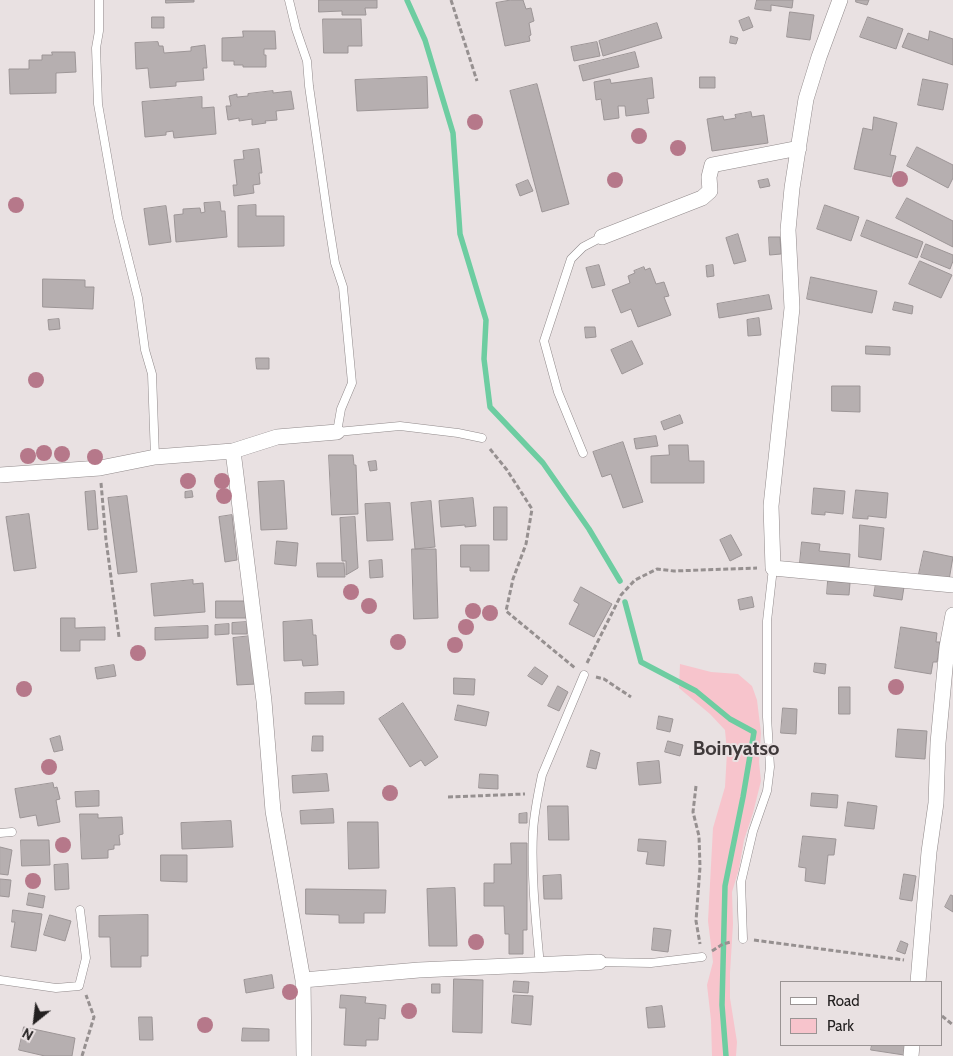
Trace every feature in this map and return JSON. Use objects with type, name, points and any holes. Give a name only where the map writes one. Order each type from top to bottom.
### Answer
[{"type":"street","points":[[840,0],[806,99],[792,188],[788,230],[792,308],[771,506],[773,568],[953,585]]},
{"type":"street","points":[[602,237],[702,198],[710,191],[709,177],[712,165],[799,148]]},
{"type":"street","points":[[0,475],[100,468],[155,457],[233,451],[277,437],[337,432]]},
{"type":"street","points":[[233,451],[264,701],[273,811],[303,980],[304,1056]]},
{"type":"street","points":[[918,981],[936,804],[938,744],[947,647],[953,615]]},
{"type":"street","points":[[303,980],[418,970],[599,962]]},
{"type":"lane","points":[[99,0],[99,31],[96,48],[98,104],[118,218],[138,298],[145,350],[152,374],[155,457]]},
{"type":"lane","points":[[288,0],[307,61],[308,86],[335,263],[343,287],[352,383],[340,409],[337,432],[400,426],[482,438]]},
{"type":"lane","points":[[582,453],[558,392],[544,341],[570,259],[583,247],[602,237]]},
{"type":"lane","points":[[743,939],[741,882],[754,830],[767,791],[770,768],[767,718],[767,622],[773,568]]},
{"type":"lane","points":[[540,966],[534,898],[533,831],[538,793],[545,768],[584,675]]},
{"type":"lane","points":[[0,832],[12,832]]},
{"type":"lane","points":[[0,980],[56,988],[79,986],[86,958],[80,910]]},
{"type":"lane","points":[[599,962],[652,963],[702,957]]},
{"type":"path","points":[[451,0],[477,81]]},
{"type":"path","points":[[482,438],[532,509],[526,544],[513,579],[506,612],[584,675],[604,679],[631,698]]},
{"type":"path","points":[[100,468],[106,540],[119,637]]},
{"type":"path","points":[[584,675],[589,657],[620,595],[635,580],[657,569],[674,571],[773,568]]},
{"type":"path","points":[[696,786],[692,812],[699,836],[700,867],[696,921],[702,957],[723,944],[743,939],[919,962]]},
{"type":"path","points":[[448,797],[538,793]]},
{"type":"path","points":[[79,986],[87,997],[94,1017],[82,1056]]},
{"type":"path","points":[[943,1017],[953,1026]]},
{"type":"green space","points":[[680,664],[711,672],[738,674],[752,686],[757,700],[761,733],[759,762],[761,781],[744,840],[739,869],[732,892],[733,924],[730,998],[737,1042],[736,1056],[712,1056],[711,1020],[707,985],[713,962],[708,921],[713,828],[725,787],[727,752],[725,730],[710,714],[679,688]]},
{"type":"building","points":[[166,0],[194,0],[194,2],[166,3]]},
{"type":"building","points":[[319,0],[377,0],[377,8],[365,8],[366,15],[342,15],[342,11],[319,12]]},
{"type":"building","points":[[523,0],[526,9],[531,8],[534,21],[529,23],[530,41],[505,46],[496,3]]},
{"type":"building","points":[[757,0],[793,0],[792,8],[771,5],[771,11],[755,9]]},
{"type":"building","points":[[856,0],[869,0],[867,5],[856,2]]},
{"type":"building","points":[[790,12],[814,15],[810,40],[787,37]]},
{"type":"building","points":[[152,17],[164,17],[164,28],[152,28]]},
{"type":"building","points":[[749,17],[753,27],[743,31],[739,21]]},
{"type":"building","points":[[868,17],[903,29],[896,49],[860,37]]},
{"type":"building","points":[[323,19],[361,19],[362,46],[348,46],[348,53],[324,53]]},
{"type":"building","points":[[657,23],[662,38],[603,56],[599,41]]},
{"type":"building","points":[[243,31],[275,31],[276,49],[264,49],[266,67],[243,67],[243,65],[234,65],[234,61],[222,61],[222,38],[243,37]]},
{"type":"building","points":[[930,31],[953,39],[953,65],[902,47],[908,33],[928,40]]},
{"type":"building","points":[[731,36],[738,38],[736,44],[730,43]]},
{"type":"building","points":[[158,42],[159,46],[163,46],[164,53],[191,51],[191,47],[205,45],[207,68],[203,68],[204,80],[176,82],[176,86],[150,88],[148,68],[136,69],[135,43]]},
{"type":"building","points":[[597,42],[600,56],[574,61],[571,47]]},
{"type":"building","points":[[52,52],[75,52],[76,72],[56,73],[56,93],[10,94],[9,69],[29,69],[29,60],[42,60],[42,55],[52,55]]},
{"type":"building","points":[[635,52],[639,67],[583,81],[579,66]]},
{"type":"building","points":[[427,77],[428,108],[357,111],[355,80]]},
{"type":"building","points":[[700,77],[715,77],[715,88],[700,88]]},
{"type":"building","points":[[652,78],[654,98],[647,99],[649,113],[626,116],[625,106],[618,106],[619,118],[604,120],[601,99],[596,100],[594,82],[610,79],[611,83]]},
{"type":"building","points":[[923,79],[948,84],[943,110],[918,105]]},
{"type":"building","points":[[537,84],[569,204],[542,212],[510,91]]},
{"type":"building","points":[[273,91],[273,93],[291,91],[294,109],[276,111],[277,120],[265,121],[266,123],[252,125],[252,119],[239,121],[239,118],[228,120],[226,106],[231,106],[229,96],[237,94],[237,97],[248,96],[248,94]]},
{"type":"building","points":[[202,97],[202,108],[214,107],[216,134],[174,138],[173,131],[166,132],[166,135],[145,137],[142,102]]},
{"type":"building","points":[[751,112],[752,117],[764,115],[768,143],[712,151],[707,119],[723,116],[724,120],[736,118],[735,115]]},
{"type":"building","points":[[874,117],[897,123],[890,155],[896,156],[891,177],[854,169],[863,128],[872,130]]},
{"type":"building","points":[[917,147],[953,165],[953,178],[948,188],[907,166]]},
{"type":"building","points":[[259,149],[262,173],[259,173],[260,184],[253,185],[254,193],[234,196],[233,185],[237,185],[234,160],[244,159],[243,151]]},
{"type":"building","points":[[768,179],[770,186],[760,188],[758,181]]},
{"type":"building","points":[[528,180],[533,191],[520,196],[516,185]]},
{"type":"building","points":[[907,198],[953,221],[953,247],[896,218]]},
{"type":"building","points":[[220,202],[221,211],[225,211],[227,237],[176,242],[174,215],[183,214],[183,209],[200,208],[201,213],[205,212],[204,203]]},
{"type":"building","points":[[256,205],[256,216],[284,216],[284,246],[238,247],[238,206]]},
{"type":"building","points":[[825,205],[859,217],[851,241],[817,229]]},
{"type":"building","points":[[166,206],[171,242],[149,245],[144,209]]},
{"type":"building","points":[[867,220],[923,242],[917,258],[861,236]]},
{"type":"building","points":[[738,234],[746,261],[734,264],[726,238]]},
{"type":"building","points":[[769,237],[780,237],[781,254],[770,255]]},
{"type":"building","points":[[926,244],[953,255],[950,269],[921,257]]},
{"type":"building","points":[[920,261],[952,275],[941,298],[909,284]]},
{"type":"building","points":[[599,265],[605,285],[592,288],[586,268]]},
{"type":"building","points":[[713,265],[714,276],[707,277],[706,266]]},
{"type":"building","points":[[644,267],[645,270],[650,268],[656,284],[664,282],[669,296],[664,297],[671,315],[638,327],[631,309],[621,313],[612,290],[630,283],[628,276]]},
{"type":"building","points":[[811,277],[877,291],[872,313],[807,299]]},
{"type":"building","points":[[43,279],[85,280],[85,287],[94,287],[93,309],[43,307]]},
{"type":"building","points":[[769,295],[772,309],[719,318],[717,304]]},
{"type":"building","points":[[895,302],[913,306],[912,314],[893,310]]},
{"type":"building","points":[[759,318],[761,335],[748,336],[747,320]]},
{"type":"building","points":[[59,319],[60,329],[49,330],[48,320]]},
{"type":"building","points":[[585,327],[595,327],[596,337],[586,338]]},
{"type":"building","points":[[632,341],[643,364],[622,374],[611,350]]},
{"type":"building","points":[[866,346],[890,347],[890,355],[866,354]]},
{"type":"building","points":[[256,358],[269,358],[269,369],[257,369]]},
{"type":"building","points":[[832,386],[860,386],[860,412],[832,411]]},
{"type":"building","points":[[680,415],[683,423],[664,430],[661,422]]},
{"type":"building","points":[[656,436],[658,446],[636,449],[634,439]]},
{"type":"building","points":[[623,442],[643,502],[623,508],[611,474],[602,477],[593,452]]},
{"type":"building","points":[[669,445],[688,445],[689,461],[704,461],[704,483],[651,483],[651,456],[669,455]]},
{"type":"building","points":[[329,455],[353,455],[354,465],[356,465],[358,514],[332,515]]},
{"type":"building","points":[[376,461],[377,470],[370,471],[368,462]]},
{"type":"building","points":[[284,481],[287,529],[261,530],[258,482]]},
{"type":"building","points":[[814,488],[845,491],[843,514],[825,512],[825,515],[812,514]]},
{"type":"building","points":[[856,490],[888,493],[886,518],[868,516],[868,519],[853,518]]},
{"type":"building","points":[[95,491],[98,529],[88,530],[85,492]]},
{"type":"building","points":[[192,491],[193,497],[185,498],[185,492]]},
{"type":"building","points":[[127,496],[137,572],[118,574],[108,498]]},
{"type":"building","points":[[473,498],[476,526],[441,527],[439,501]]},
{"type":"building","points":[[431,501],[435,547],[415,549],[411,503]]},
{"type":"building","points":[[390,503],[393,540],[367,541],[365,504]]},
{"type":"building","points":[[494,507],[507,507],[507,540],[494,540]]},
{"type":"building","points":[[29,514],[36,568],[14,571],[6,517]]},
{"type":"building","points":[[232,515],[237,560],[225,562],[219,517]]},
{"type":"building","points":[[355,517],[358,568],[346,575],[346,561],[342,561],[340,518]]},
{"type":"building","points":[[860,525],[884,528],[881,560],[859,557]]},
{"type":"building","points":[[731,535],[742,555],[730,561],[720,540]]},
{"type":"building","points":[[277,541],[298,543],[296,566],[275,564]]},
{"type":"building","points":[[802,542],[820,544],[819,551],[850,554],[849,567],[800,563]]},
{"type":"building","points":[[461,545],[489,545],[489,571],[470,571],[470,567],[461,567]]},
{"type":"building","points":[[412,549],[436,549],[438,618],[414,619]]},
{"type":"building","points":[[924,551],[953,557],[949,580],[919,574]]},
{"type":"building","points":[[382,560],[383,577],[370,578],[369,561]]},
{"type":"building","points":[[317,563],[344,563],[345,577],[318,577]]},
{"type":"building","points":[[193,580],[193,584],[203,583],[205,612],[154,616],[151,584]]},
{"type":"building","points":[[828,581],[850,583],[849,595],[827,594]]},
{"type":"building","points":[[876,583],[904,587],[902,600],[874,596]]},
{"type":"building","points":[[581,587],[612,604],[594,637],[569,624],[579,604],[574,601]]},
{"type":"building","points":[[752,597],[754,607],[740,610],[738,600]]},
{"type":"building","points":[[216,601],[248,601],[248,618],[216,618]]},
{"type":"building","points":[[61,618],[75,618],[75,628],[105,627],[105,640],[80,640],[80,651],[61,651]]},
{"type":"building","points":[[312,620],[313,635],[316,635],[318,665],[303,666],[302,660],[284,661],[283,622]]},
{"type":"building","points":[[247,622],[247,634],[232,634],[232,623]]},
{"type":"building","points":[[229,624],[229,634],[215,635],[215,625]]},
{"type":"building","points":[[208,626],[208,638],[155,640],[155,628]]},
{"type":"building","points":[[901,627],[937,633],[936,642],[940,642],[937,662],[933,662],[931,674],[895,668]]},
{"type":"building","points":[[251,636],[256,684],[237,685],[233,638]]},
{"type":"building","points":[[815,663],[826,664],[825,674],[814,672]]},
{"type":"building","points":[[114,665],[116,676],[97,679],[95,668]]},
{"type":"building","points":[[535,667],[548,676],[542,685],[528,676]]},
{"type":"building","points":[[454,678],[475,679],[474,695],[454,694]]},
{"type":"building","points":[[558,686],[568,692],[559,711],[548,706]]},
{"type":"building","points":[[839,687],[850,687],[850,714],[839,714]]},
{"type":"building","points":[[344,692],[344,704],[305,704],[305,693]]},
{"type":"building","points":[[403,703],[438,757],[425,766],[421,760],[410,767],[379,719]]},
{"type":"building","points":[[458,705],[489,712],[486,726],[455,720]]},
{"type":"building","points":[[783,708],[797,709],[796,734],[781,733]]},
{"type":"building","points":[[659,716],[673,719],[670,732],[657,729]]},
{"type":"building","points":[[898,729],[927,731],[925,759],[896,757]]},
{"type":"building","points":[[60,736],[63,750],[54,752],[50,739]]},
{"type":"building","points":[[313,736],[323,736],[323,751],[312,751]]},
{"type":"building","points":[[668,741],[683,745],[680,756],[665,752]]},
{"type":"building","points":[[591,750],[600,753],[596,769],[587,767]]},
{"type":"building","points":[[659,761],[661,783],[639,785],[637,763]]},
{"type":"building","points":[[327,774],[329,791],[293,793],[292,776]]},
{"type":"building","points":[[480,774],[498,775],[498,789],[479,788]]},
{"type":"building","points":[[53,783],[54,788],[57,787],[60,799],[56,800],[60,822],[38,826],[36,815],[20,818],[15,789]]},
{"type":"building","points":[[99,791],[99,806],[76,807],[75,792]]},
{"type":"building","points":[[812,793],[838,795],[837,808],[811,806]]},
{"type":"building","points":[[848,802],[877,806],[874,829],[845,826]]},
{"type":"building","points":[[548,806],[568,806],[569,840],[549,840]]},
{"type":"building","points":[[333,809],[334,823],[301,824],[300,811]]},
{"type":"building","points":[[527,813],[527,823],[519,823],[519,814]]},
{"type":"building","points":[[80,814],[98,814],[98,818],[122,817],[123,834],[119,835],[120,845],[114,845],[114,849],[108,850],[108,858],[82,859]]},
{"type":"building","points":[[231,821],[233,847],[182,849],[181,823]]},
{"type":"building","points":[[348,822],[378,822],[379,868],[349,869]]},
{"type":"building","points":[[803,836],[836,839],[834,855],[828,855],[825,884],[805,881],[806,868],[799,867]]},
{"type":"building","points":[[639,839],[666,841],[664,866],[646,864],[648,852],[638,851]]},
{"type":"building","points":[[21,840],[49,840],[50,865],[22,866]]},
{"type":"building","points":[[511,843],[527,843],[527,930],[523,930],[523,954],[509,954],[509,934],[505,934],[504,906],[484,906],[484,883],[494,883],[494,864],[511,864]]},
{"type":"building","points":[[0,847],[12,850],[8,875],[0,874]]},
{"type":"building","points":[[161,855],[187,855],[187,882],[161,881]]},
{"type":"building","points":[[68,864],[69,889],[55,890],[54,865]]},
{"type":"building","points":[[904,874],[916,876],[912,901],[900,899]]},
{"type":"building","points":[[561,875],[562,899],[544,899],[543,876]]},
{"type":"building","points":[[0,879],[11,880],[9,897],[0,896]]},
{"type":"building","points":[[455,888],[457,946],[429,946],[427,889]]},
{"type":"building","points":[[306,889],[386,890],[385,913],[364,913],[364,923],[339,923],[339,915],[306,914]]},
{"type":"building","points":[[29,893],[45,896],[43,908],[27,905]]},
{"type":"building","points":[[951,895],[953,896],[953,912],[945,907]]},
{"type":"building","points":[[13,910],[42,914],[36,951],[11,947],[15,922],[12,922]]},
{"type":"building","points":[[50,915],[71,921],[65,941],[44,935]]},
{"type":"building","points":[[148,915],[148,956],[141,956],[141,967],[111,967],[110,937],[99,937],[99,916]]},
{"type":"building","points":[[654,928],[671,930],[668,952],[652,950]]},
{"type":"building","points":[[901,941],[908,944],[905,954],[897,951]]},
{"type":"building","points":[[272,975],[274,988],[246,993],[244,980]]},
{"type":"building","points":[[454,979],[483,980],[482,1033],[453,1032]]},
{"type":"building","points":[[514,981],[529,982],[528,993],[513,992]]},
{"type":"building","points":[[432,984],[440,984],[440,993],[432,993]]},
{"type":"building","points":[[341,995],[366,997],[365,1003],[386,1005],[385,1019],[379,1018],[378,1040],[366,1040],[366,1046],[344,1045],[346,1008],[340,1008]]},
{"type":"building","points":[[514,995],[533,996],[531,1025],[512,1023]]},
{"type":"building","points":[[662,1006],[665,1027],[648,1028],[646,1008]]},
{"type":"building","points":[[139,1017],[152,1017],[153,1040],[140,1040]]},
{"type":"building","points":[[24,1027],[75,1038],[72,1056],[45,1056],[19,1050]]},
{"type":"building","points":[[243,1028],[269,1029],[269,1041],[242,1041]]},
{"type":"building","points":[[872,1046],[905,1046],[904,1055],[871,1050]]},
{"type":"waterway","points":[[407,0],[425,40],[453,133],[460,234],[486,320],[484,359],[490,407],[543,463],[589,529],[620,581]]},
{"type":"waterway","points":[[625,602],[641,662],[696,691],[730,719],[754,732],[725,886],[722,1005],[726,1056]]},
{"type":"district","name":"Boinyatso","points":[[736,749]]}]
